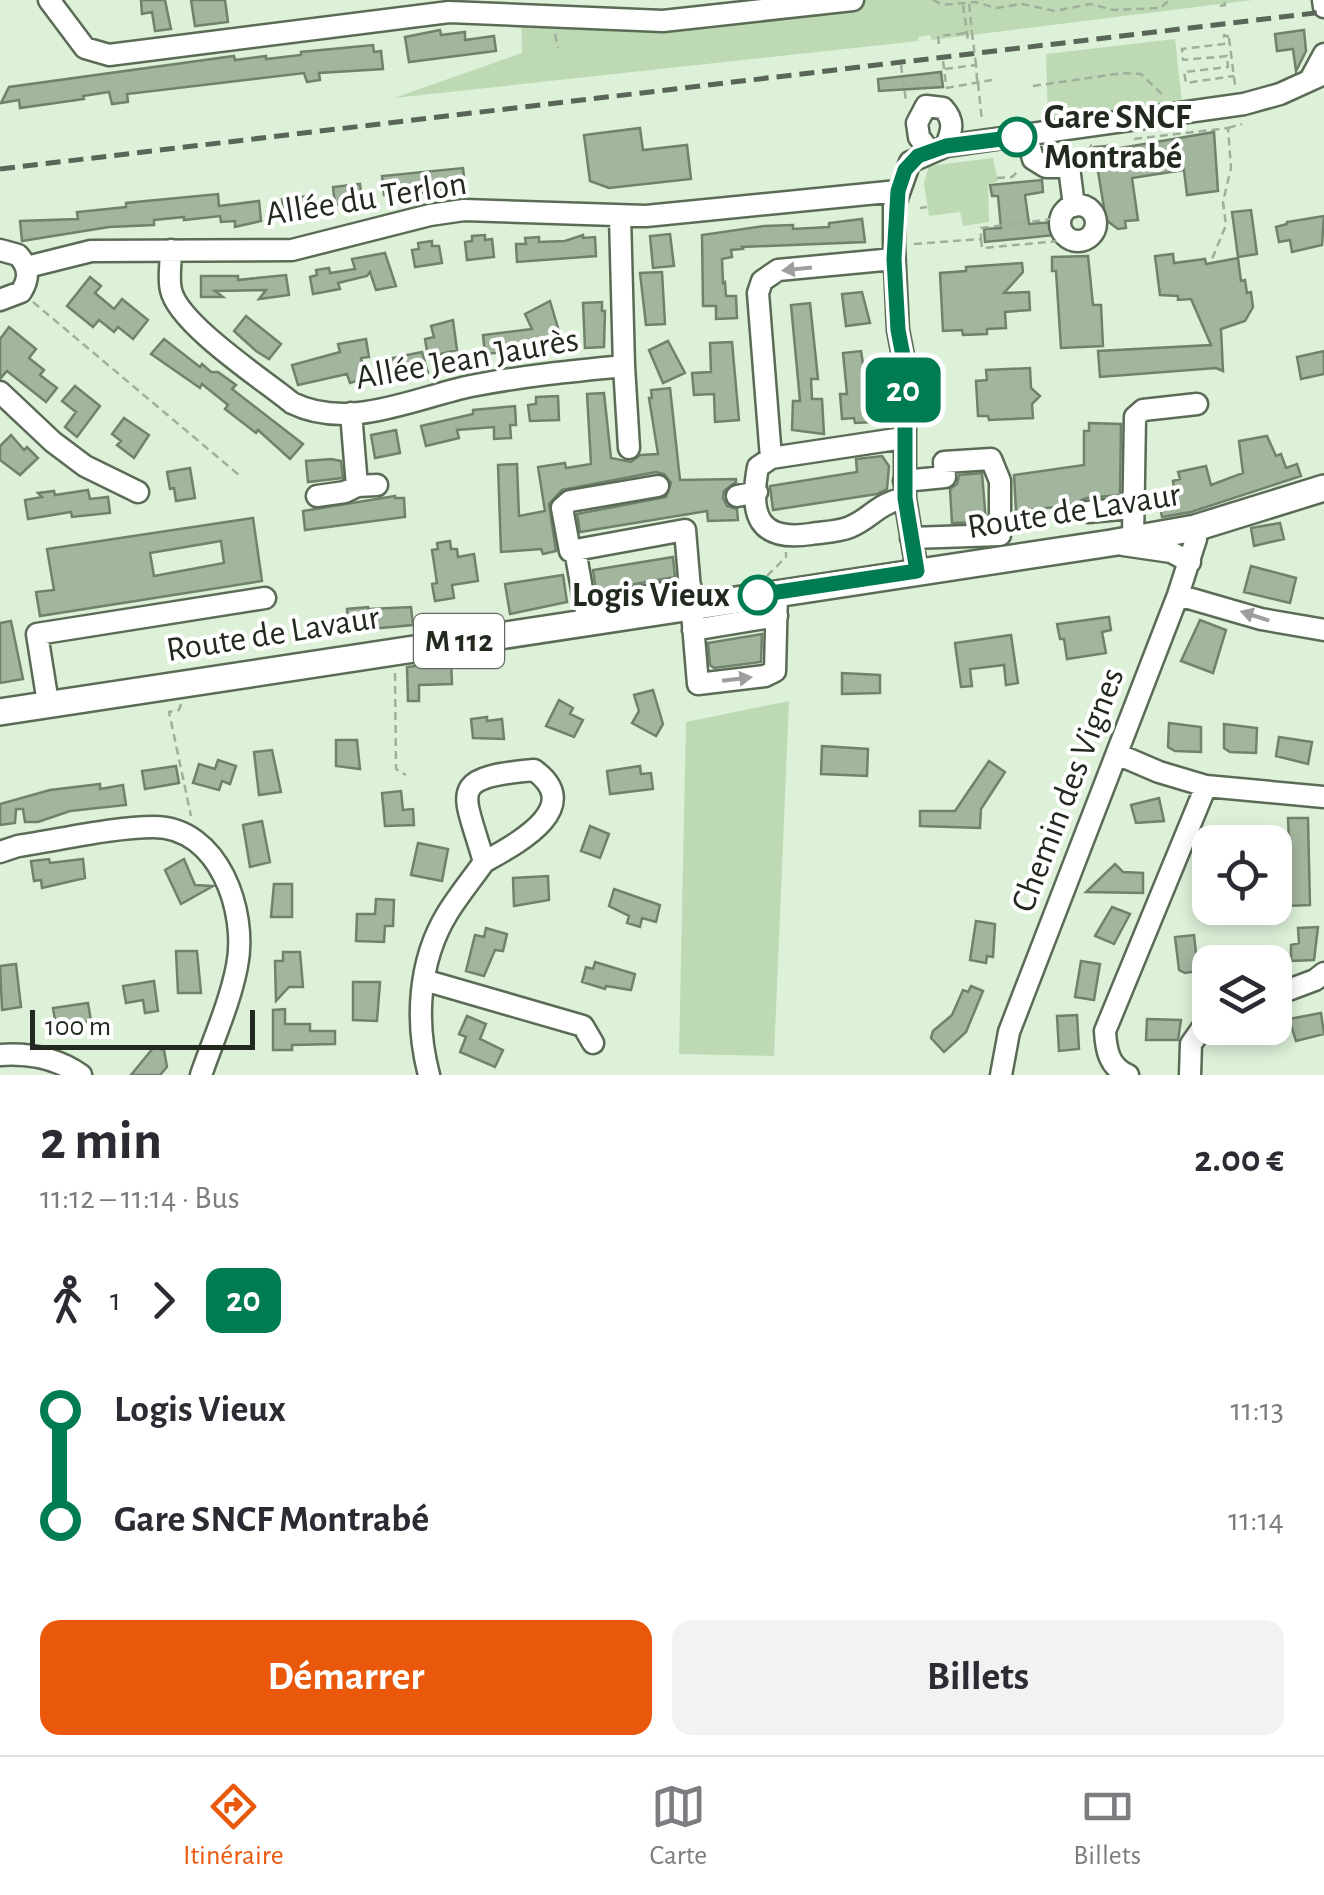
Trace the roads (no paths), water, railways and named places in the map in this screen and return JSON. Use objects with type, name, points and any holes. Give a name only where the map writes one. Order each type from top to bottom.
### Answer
[{"type":"main road","name":"Route de Lavaur","points":[[0,712],[586,614],[692,608],[773,597],[1195,528],[1324,488]]},
{"type":"street","points":[[49,0],[85,48],[100,55],[375,10],[663,21],[853,0]]},
{"type":"street","points":[[917,571],[904,490],[905,366],[898,330],[894,252],[898,191],[910,162],[938,149],[1244,104],[1280,94],[1318,76],[1324,54]]},
{"type":"street","points":[[944,97],[952,129],[938,149],[920,136],[917,123],[926,106],[944,97]]},
{"type":"street","points":[[1027,136],[1033,159],[1046,167],[1069,167],[1068,212],[1061,229],[1071,240],[1088,238],[1096,222],[1087,208],[1068,212]]},
{"type":"street","name":"Allée du Terlon","points":[[27,268],[91,251],[292,250],[430,214],[464,210],[620,216],[898,191]]},
{"type":"street","name":"Allée Jean Jaurès","points":[[620,216],[628,448]]},
{"type":"street","points":[[0,250],[18,254],[28,276],[21,292],[0,300]]},
{"type":"street","name":"Allée Jean Jaurès","points":[[171,250],[170,289],[179,310],[292,403],[310,412],[350,413],[536,374],[624,366]]},
{"type":"street","points":[[771,458],[758,293],[762,280],[778,270],[894,252]]},
{"type":"street","points":[[0,392],[85,466],[138,492]]},
{"type":"street","points":[[1190,562],[1172,552],[1122,540],[1132,508],[1136,417],[1142,410],[1197,404]]},
{"type":"street","points":[[317,496],[367,486],[350,413]]},
{"type":"street","points":[[903,438],[771,458],[758,467],[747,494],[762,524],[770,532],[788,537],[848,528],[904,490],[945,477],[944,462],[991,460],[1000,481],[1000,535],[911,538]]},
{"type":"street","points":[[658,486],[570,501],[562,508],[570,551],[685,530],[698,684],[765,676],[776,668],[773,597]]},
{"type":"street","points":[[1088,512],[1132,508]]},
{"type":"street","name":"Chemin des Vignes","points":[[1001,1075],[1008,1032],[1182,596],[1196,540],[1195,528]]},
{"type":"street","points":[[575,550],[586,614]]},
{"type":"street","points":[[1182,596],[1261,619],[1324,630]]},
{"type":"street","points":[[48,703],[38,634],[264,598]]},
{"type":"street","points":[[1117,754],[1206,786],[1324,796]]},
{"type":"street","points":[[429,1075],[420,1030],[420,998],[446,915],[484,862],[534,832],[545,820],[551,805],[550,790],[546,779],[534,770],[492,774],[467,791],[466,811],[484,862]]},
{"type":"street","points":[[1128,1075],[1118,1071],[1106,1053],[1105,1031],[1206,786]]},
{"type":"street","points":[[0,852],[156,826],[192,837],[212,855],[233,900],[240,946],[230,991],[201,1075]]},
{"type":"street","points":[[1292,989],[1324,973]]},
{"type":"street","points":[[424,980],[583,1026],[593,1043]]},
{"type":"street","points":[[1190,1075],[1192,1043]]},
{"type":"street","points":[[0,1056],[50,1059],[81,1075]]},
{"type":"railway","points":[[0,169],[1324,12]]},
{"type":"place","name":"Gare SNCF Montrabé","points":[[1017,137]]},
{"type":"place","name":"Logis Vieux","points":[[758,595]]}]
